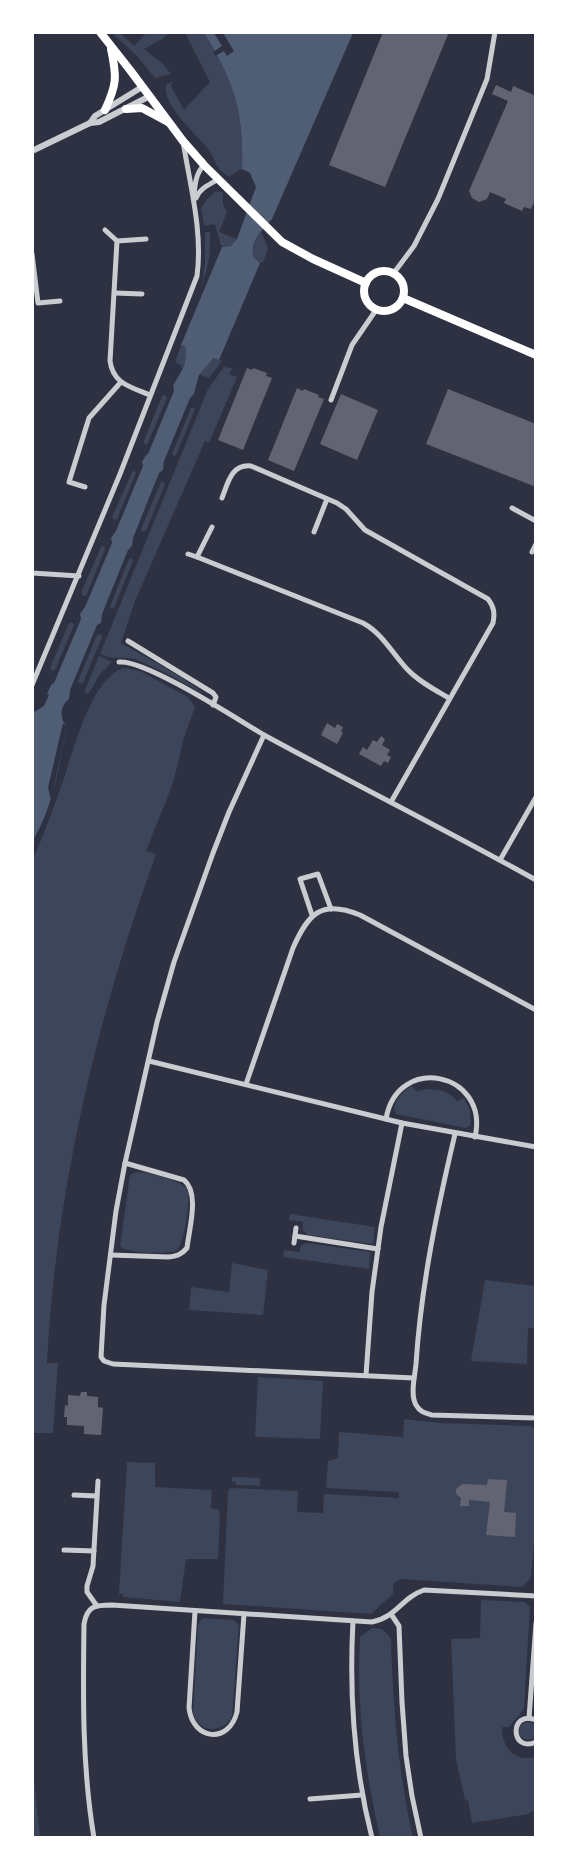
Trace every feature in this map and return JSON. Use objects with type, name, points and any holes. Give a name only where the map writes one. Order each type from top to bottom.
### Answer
[{"type":"main road","points":[[100,32],[183,141],[204,165],[282,242],[366,284]]},
{"type":"main road","points":[[105,110],[113,92],[116,79],[110,46]]},
{"type":"main road","points":[[126,108],[142,108],[170,122]]},
{"type":"main road","points":[[382,272],[393,274],[403,284],[403,298],[394,309],[388,311],[376,310],[366,300],[364,293],[366,284],[375,274],[382,272]]},
{"type":"main road","points":[[403,298],[536,355]]},
{"type":"street","points":[[393,274],[414,246],[438,199],[487,79],[495,32]]},
{"type":"street","points":[[90,123],[95,116],[142,87]]},
{"type":"street","points":[[32,151],[90,123],[98,122],[150,96]]},
{"type":"street","points":[[32,685],[79,576],[197,276],[199,240],[183,141]]},
{"type":"street","points":[[194,203],[196,178],[204,165]]},
{"type":"street","points":[[194,203],[197,193],[219,179]]},
{"type":"street","points":[[105,230],[117,241],[146,239]]},
{"type":"street","points":[[117,241],[110,361],[115,377],[120,382],[150,395]]},
{"type":"street","points":[[32,254],[38,303],[60,301]]},
{"type":"street","points":[[115,293],[142,294]]},
{"type":"street","points":[[331,400],[352,345],[376,310]]},
{"type":"street","points":[[85,487],[69,482],[86,425],[93,413],[120,382]]},
{"type":"street","points":[[222,498],[233,473],[238,468],[251,466],[346,509],[366,530],[488,599],[493,606],[495,615],[493,623],[391,802]]},
{"type":"street","points":[[314,532],[327,499]]},
{"type":"street","points":[[512,508],[536,521]]},
{"type":"street","points":[[197,557],[212,527]]},
{"type":"street","points":[[532,552],[536,544]]},
{"type":"street","points":[[188,554],[369,626],[382,638],[407,670],[449,698]]},
{"type":"street","points":[[32,573],[79,576]]},
{"type":"street","points":[[128,641],[213,693],[216,696],[213,705]]},
{"type":"street","points":[[119,662],[144,668],[264,735],[536,880]]},
{"type":"street","points":[[264,735],[226,820],[186,928],[163,999],[125,1162],[116,1211],[101,1357],[104,1361],[114,1364],[414,1378]]},
{"type":"street","points":[[500,860],[536,797]]},
{"type":"street","points":[[312,915],[300,879],[318,874],[331,909]]},
{"type":"street","points":[[246,1084],[302,930],[312,915],[331,909],[346,910],[360,915],[536,1010]]},
{"type":"street","points":[[149,1061],[402,1123],[536,1147]]},
{"type":"street","points":[[386,1119],[393,1097],[404,1086],[418,1079],[440,1078],[455,1084],[471,1100],[476,1114],[475,1137]]},
{"type":"street","points":[[366,1375],[371,1302],[378,1249],[402,1123]]},
{"type":"street","points":[[455,1134],[428,1261],[418,1338],[414,1400],[424,1413],[432,1415],[536,1418]]},
{"type":"street","points":[[111,1254],[168,1257],[176,1256],[187,1248],[194,1196],[189,1184],[184,1180],[125,1162]]},
{"type":"street","points":[[294,1243],[296,1228]]},
{"type":"street","points":[[295,1236],[378,1249]]},
{"type":"street","points":[[97,1606],[87,1592],[86,1586],[93,1566],[98,1481]]},
{"type":"street","points":[[74,1495],[97,1496]]},
{"type":"street","points":[[64,1550],[94,1551]]},
{"type":"street","points":[[94,1838],[87,1774],[83,1708],[84,1624],[85,1616],[91,1609],[97,1606],[112,1605],[372,1622],[381,1620],[391,1614],[415,1593],[424,1590],[536,1596]]},
{"type":"street","points":[[195,1611],[190,1718],[195,1727],[213,1735],[222,1733],[230,1728],[235,1721],[244,1614]]},
{"type":"street","points":[[391,1614],[398,1624],[400,1632],[401,1693],[406,1756],[421,1838]]},
{"type":"street","points":[[353,1621],[352,1708],[362,1795],[372,1838]]},
{"type":"street","points":[[529,1718],[536,1622]]},
{"type":"street","points":[[536,1720],[529,1718],[521,1720],[518,1723],[516,1735],[524,1744],[536,1742]]},
{"type":"street","points":[[310,1799],[362,1795]]},
{"type":"shaded area","points":[[112,33],[120,33],[134,46],[146,33],[169,33],[144,49],[162,63],[171,74],[155,78],[137,56]]},
{"type":"shaded area","points":[[185,33],[204,33],[223,66],[235,98],[241,130],[242,169],[229,177],[217,166],[208,149],[175,111],[166,93],[166,85],[173,81],[171,86],[184,110],[210,82]]},
{"type":"shaded area","points":[[204,33],[353,33],[272,219],[255,242],[253,247],[254,258],[260,263],[219,360],[214,358],[199,375],[194,394],[190,398],[164,461],[163,470],[159,473],[133,538],[132,546],[128,550],[102,614],[101,623],[97,625],[70,690],[69,699],[62,709],[64,724],[67,727],[58,771],[51,800],[33,840],[34,712],[44,706],[49,695],[47,694],[54,683],[81,619],[80,614],[85,607],[112,543],[111,538],[116,531],[143,466],[142,462],[148,454],[174,391],[173,386],[186,358],[185,346],[181,345],[222,247],[231,246],[237,239],[256,187],[250,173],[242,169],[239,114],[230,82]]},
{"type":"shaded area","points":[[216,191],[223,192],[223,204],[227,212],[219,232],[237,239],[234,244],[227,247],[221,246],[215,224],[204,226],[201,208]]},
{"type":"shaded area","points":[[261,231],[268,248],[263,263],[257,261],[253,254],[254,245]]},
{"type":"shaded area","points":[[205,232],[210,232],[210,252],[207,270],[202,283],[205,262]]},
{"type":"shaded area","points":[[181,345],[185,346],[186,357],[183,368],[175,363]]},
{"type":"shaded area","points":[[215,358],[222,361],[209,378],[199,374]]},
{"type":"shaded area","points":[[224,367],[232,368],[229,374],[237,377],[209,443],[205,441],[135,601],[121,643],[183,678],[207,695],[137,660],[100,654],[208,389]]},
{"type":"shaded area","points":[[165,395],[167,398],[147,445],[143,443],[162,396]]},
{"type":"shaded area","points":[[193,407],[195,409],[176,455],[173,456],[172,454]]},
{"type":"shaded area","points":[[133,470],[136,473],[117,519],[114,520],[112,517]]},
{"type":"shaded area","points":[[163,481],[165,484],[146,531],[142,532],[141,529]]},
{"type":"shaded area","points":[[104,546],[105,549],[86,596],[83,596],[81,593],[101,547]]},
{"type":"shaded area","points":[[132,558],[133,561],[114,608],[111,609],[110,606],[129,559]]},
{"type":"shaded area","points":[[72,622],[74,625],[55,670],[52,671],[50,668],[69,623]]},
{"type":"shaded area","points":[[100,634],[102,637],[83,683],[80,684],[78,681],[97,635]]},
{"type":"shaded area","points":[[99,656],[112,662],[100,674],[89,693],[86,694],[85,690]]},
{"type":"shaded area","points":[[123,668],[140,671],[188,697],[195,707],[183,740],[172,786],[146,851],[156,854],[115,978],[83,1104],[70,1168],[52,1298],[47,1363],[58,1363],[53,1433],[34,1433],[33,1472],[33,859],[62,784],[84,718],[92,701],[101,686],[111,675]]},
{"type":"shaded area","points":[[410,1087],[417,1091],[434,1089],[443,1091],[457,1101],[464,1098],[470,1110],[471,1125],[465,1128],[396,1114],[396,1103],[400,1096]]},
{"type":"shaded area","points":[[136,1172],[163,1177],[178,1182],[187,1188],[186,1221],[182,1239],[176,1251],[138,1252],[124,1249],[120,1246],[130,1175]]},
{"type":"shaded area","points":[[290,1214],[375,1227],[373,1243],[308,1235],[303,1230],[303,1222],[289,1220]]},
{"type":"shaded area","points":[[307,1243],[370,1252],[369,1269],[283,1257],[284,1250],[299,1252],[301,1245]]},
{"type":"shaded area","points":[[232,1263],[268,1270],[263,1315],[189,1310],[191,1287],[229,1292]]},
{"type":"shaded area","points":[[485,1280],[535,1286],[534,1328],[528,1328],[527,1364],[471,1361]]},
{"type":"shaded area","points":[[258,1377],[323,1381],[320,1439],[255,1437]]},
{"type":"shaded area","points":[[404,1419],[440,1423],[532,1426],[535,1431],[536,1514],[531,1578],[522,1587],[400,1579],[393,1584],[393,1594],[371,1614],[223,1604],[228,1490],[231,1488],[298,1491],[297,1512],[323,1513],[324,1494],[399,1498],[399,1492],[326,1488],[328,1461],[338,1458],[339,1432],[403,1437]]},
{"type":"shaded area","points":[[127,1462],[155,1463],[155,1487],[212,1490],[211,1508],[219,1510],[220,1514],[218,1559],[186,1559],[180,1602],[123,1597],[123,1594],[119,1594]]},
{"type":"shaded area","points":[[232,1477],[260,1478],[260,1486],[236,1485],[236,1482],[232,1482]]},
{"type":"shaded area","points":[[481,1600],[525,1602],[530,1607],[524,1709],[509,1727],[502,1727],[504,1741],[511,1752],[521,1757],[535,1757],[536,1811],[529,1812],[529,1814],[472,1823],[468,1800],[465,1800],[456,1759],[451,1639],[480,1638]]},
{"type":"shaded area","points":[[203,1618],[234,1620],[239,1626],[232,1717],[228,1723],[211,1729],[205,1728],[200,1724],[193,1713],[198,1625]]},
{"type":"shaded area","points":[[372,1628],[382,1629],[391,1638],[397,1738],[413,1837],[380,1837],[375,1812],[366,1763],[359,1687],[360,1637]]},
{"type":"shaded area","points":[[528,1722],[534,1725],[537,1731],[534,1737],[528,1740],[522,1737],[519,1731],[522,1725]]},
{"type":"shaded area","points":[[32,1761],[40,1837],[33,1837]]},
{"type":"pier","points":[[214,33],[223,33],[234,51],[227,56],[224,51],[215,56],[213,52],[222,46]]},
{"type":"pier","points":[[63,723],[67,727],[51,800],[48,788]]},
{"type":"building","points":[[383,32],[449,32],[385,187],[329,165]]},
{"type":"building","points":[[496,85],[511,92],[513,86],[536,96],[536,198],[531,209],[524,207],[522,211],[504,203],[506,199],[490,192],[487,199],[479,202],[472,198],[469,191],[508,101],[492,94]]},
{"type":"building","points":[[247,368],[267,373],[266,376],[272,378],[243,450],[218,440]]},
{"type":"building","points":[[297,388],[319,395],[318,397],[324,399],[294,471],[268,460]]},
{"type":"building","points":[[448,389],[536,424],[536,487],[426,444]]},
{"type":"building","points":[[341,394],[378,410],[357,460],[320,444]]},
{"type":"building","points":[[327,723],[335,728],[337,724],[343,727],[341,732],[343,733],[337,744],[321,735]]},
{"type":"building","points":[[381,736],[385,739],[382,745],[390,750],[387,755],[391,757],[388,763],[384,761],[381,766],[359,754],[363,747],[367,750],[373,740],[377,742]]},
{"type":"building","points":[[81,1392],[87,1392],[87,1396],[98,1397],[98,1407],[103,1408],[101,1435],[84,1434],[84,1426],[67,1425],[67,1417],[64,1417],[65,1405],[68,1406],[68,1395],[80,1396]]},
{"type":"building","points":[[488,1479],[507,1480],[504,1512],[516,1513],[515,1537],[486,1535],[490,1502],[469,1500],[469,1506],[460,1506],[461,1498],[456,1494],[456,1489],[462,1484],[487,1485]]}]
